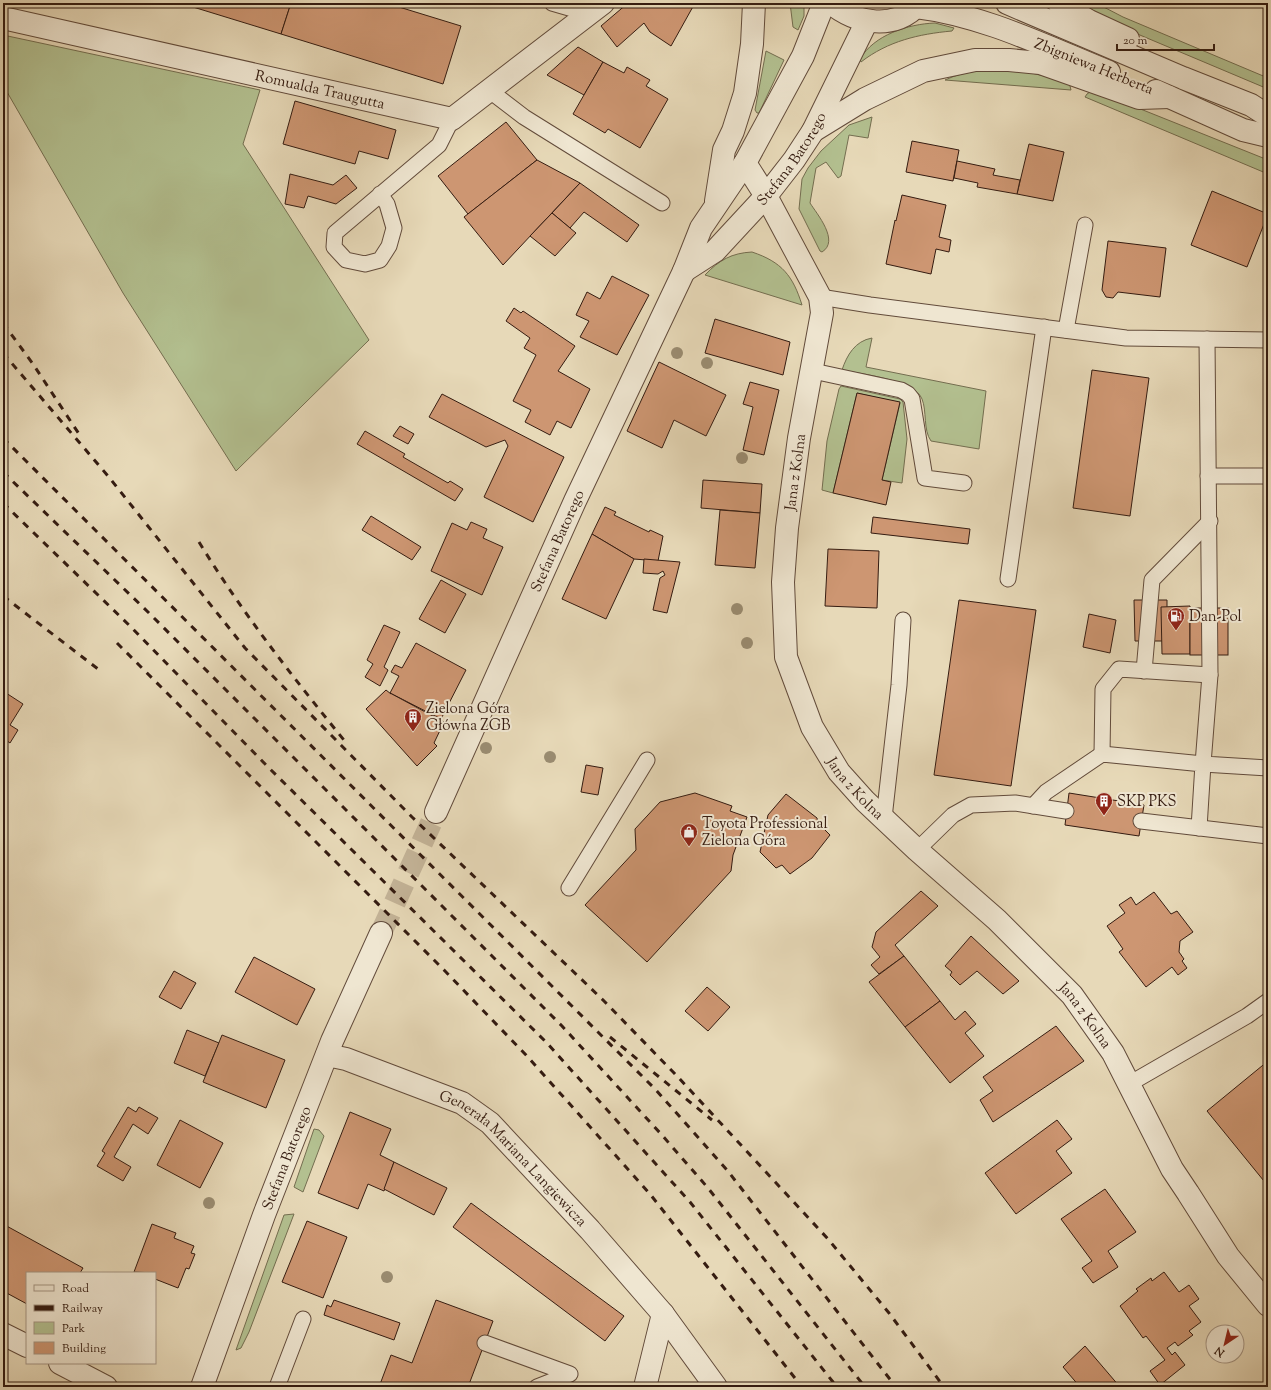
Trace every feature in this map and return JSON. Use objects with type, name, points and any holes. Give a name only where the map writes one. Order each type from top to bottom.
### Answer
[{"type":"street","points":[[715,206],[724,150],[733,131],[745,93],[752,44],[754,3]]},
{"type":"street","name":"Stefana Batorego","points":[[436,812],[575,501],[684,271],[701,228],[745,163],[803,56],[824,3]]},
{"type":"street","points":[[831,3],[852,18],[867,21],[883,21],[896,18],[918,5]]},
{"type":"street","name":"Zbigniewa Herberta","points":[[1007,3],[1183,78],[1251,105],[1268,116]]},
{"type":"street","points":[[1059,3],[1089,21],[1166,56],[1183,78]]},
{"type":"street","name":"Zbigniewa Herberta","points":[[918,5],[986,24],[1169,97],[1242,130],[1268,136]]},
{"type":"street","points":[[452,119],[596,9]]},
{"type":"street","name":"Romualda Traugutta","points":[[3,18],[452,119]]},
{"type":"street","name":"Stefana Batorego","points":[[684,271],[715,251],[766,196],[794,160],[813,131],[867,21]]},
{"type":"street","points":[[813,131],[865,99],[923,71],[975,60],[1009,60],[1040,64],[1138,98],[1169,97]]},
{"type":"street","name":"Jana z Kolna","points":[[745,163],[766,196],[820,297],[822,313],[813,371],[799,438],[787,528],[783,582],[786,657],[812,728],[839,772],[917,850],[996,920],[1072,995],[1113,1053],[1172,1169],[1228,1256],[1268,1305]]},
{"type":"street","name":"Stefana Batorego","points":[[202,1387],[256,1238],[327,1055],[381,933]]},
{"type":"street","name":"Generała Mariana Langiewicza","points":[[327,1055],[346,1059],[462,1103],[490,1123],[590,1230],[663,1314],[716,1387]]},
{"type":"street","points":[[645,1387],[663,1314]]},
{"type":"street","points":[[3,1334],[26,1346]]},
{"type":"street","points":[[62,1364],[106,1387]]},
{"type":"lane","points":[[552,3],[596,9]]},
{"type":"lane","points":[[490,91],[524,117],[662,204]]},
{"type":"lane","points":[[380,194],[387,204],[394,228],[389,246],[380,260],[365,264],[346,260],[334,247],[335,233],[380,194],[439,145],[452,119]]},
{"type":"lane","points":[[1066,330],[1085,225]]},
{"type":"lane","points":[[820,297],[870,305],[1126,338],[1268,340]]},
{"type":"lane","points":[[1008,579],[1044,327]]},
{"type":"lane","points":[[1199,828],[1210,675],[1210,521],[1208,476],[1207,339]]},
{"type":"lane","points":[[813,371],[901,390],[908,394],[912,399],[924,478],[964,483]]},
{"type":"lane","points":[[1208,476],[1268,476]]},
{"type":"lane","points":[[1144,671],[1152,580],[1210,521]]},
{"type":"lane","points":[[884,818],[899,685],[903,620]]},
{"type":"lane","points":[[1102,754],[1103,689],[1119,669],[1210,675]]},
{"type":"lane","points":[[1033,806],[1046,792],[1102,754],[1203,764],[1268,768]]},
{"type":"lane","points":[[569,888],[647,760]]},
{"type":"lane","points":[[917,850],[953,815],[971,805],[1015,803],[1066,811]]},
{"type":"lane","points":[[1141,822],[1268,836]]},
{"type":"lane","points":[[1129,1084],[1247,1016],[1268,1001]]},
{"type":"lane","points":[[277,1387],[304,1319]]},
{"type":"lane","points":[[485,1343],[570,1374],[537,1387]]},
{"type":"green space","points":[[790,3],[804,3],[804,16],[798,30],[793,27]]},
{"type":"green space","points":[[1076,3],[1096,3],[1123,17],[1268,78],[1268,89],[1109,22]]},
{"type":"green space","points":[[935,23],[954,28],[952,31],[928,34],[893,44],[861,62],[860,59],[866,51],[883,37],[893,32],[914,26]]},
{"type":"green space","points":[[3,35],[260,90],[243,144],[369,340],[236,471],[123,293],[3,85]]},
{"type":"green space","points":[[766,51],[784,60],[759,113],[757,113],[755,110]]},
{"type":"green space","points":[[1011,68],[1069,82],[1071,90],[945,80],[969,72]]},
{"type":"green space","points":[[1093,90],[1268,160],[1268,174],[1085,97]]},
{"type":"green space","points":[[872,117],[868,138],[849,135],[841,176],[838,178],[826,162],[816,168],[810,203],[822,220],[828,235],[829,241],[827,247],[822,252],[820,251],[799,209],[802,179],[808,168],[821,151],[849,125]]},
{"type":"green space","points":[[752,252],[771,260],[785,271],[795,286],[802,305],[705,275],[715,265],[726,258]]},
{"type":"green space","points":[[872,338],[866,367],[986,391],[979,449],[931,441],[927,431],[922,399],[917,392],[909,387],[886,379],[842,370],[846,359],[856,345]]},
{"type":"green space","points":[[841,386],[900,399],[903,402],[907,439],[902,483],[882,480],[900,403],[857,393],[833,493],[822,490],[827,441]]},
{"type":"green space","points":[[314,1129],[319,1130],[324,1136],[303,1192],[294,1187]]},
{"type":"green space","points":[[294,1214],[249,1332],[241,1348],[236,1350],[284,1215]]},
{"type":"building","points":[[180,3],[291,3],[281,34]]},
{"type":"building","points":[[291,3],[386,3],[461,26],[443,84],[281,34]]},
{"type":"building","points":[[628,3],[695,3],[671,46],[650,32],[644,23],[617,47],[601,26]]},
{"type":"building","points":[[578,47],[603,62],[584,95],[547,75]]},
{"type":"building","points":[[603,62],[624,73],[627,67],[650,80],[646,86],[668,99],[640,148],[608,129],[605,133],[573,114]]},
{"type":"building","points":[[295,101],[396,130],[388,159],[359,151],[355,164],[283,144]]},
{"type":"building","points":[[506,122],[537,160],[468,214],[438,176]]},
{"type":"building","points":[[912,141],[959,150],[953,181],[906,172]]},
{"type":"building","points":[[1029,144],[1064,152],[1053,201],[1017,194]]},
{"type":"building","points":[[537,160],[580,183],[503,265],[464,217]]},
{"type":"building","points":[[957,161],[995,169],[993,175],[1020,180],[1017,194],[977,187],[978,183],[954,178]]},
{"type":"building","points":[[290,174],[333,185],[346,175],[357,188],[336,204],[308,196],[304,208],[285,204]]},
{"type":"building","points":[[580,183],[639,225],[627,242],[584,212],[570,228],[552,213]]},
{"type":"building","points":[[1212,191],[1268,214],[1247,267],[1191,245]]},
{"type":"building","points":[[902,195],[946,205],[939,237],[951,240],[949,252],[936,249],[931,274],[886,264]]},
{"type":"building","points":[[552,213],[576,233],[555,256],[530,236]]},
{"type":"building","points":[[1108,241],[1166,248],[1160,297],[1118,292],[1113,298],[1106,297],[1102,290]]},
{"type":"building","points":[[612,276],[649,295],[617,355],[580,337],[589,321],[576,315],[587,292],[600,299]]},
{"type":"building","points":[[514,308],[521,313],[523,311],[575,346],[558,371],[590,389],[571,428],[557,421],[550,435],[525,422],[531,410],[513,401],[536,355],[524,348],[530,338],[506,321]]},
{"type":"building","points":[[715,319],[790,342],[783,375],[705,353]]},
{"type":"building","points":[[659,362],[726,395],[706,436],[674,420],[662,448],[627,431]]},
{"type":"building","points":[[1092,370],[1149,378],[1130,516],[1073,508]]},
{"type":"building","points":[[750,382],[779,390],[764,455],[743,450],[753,407],[743,404]]},
{"type":"building","points":[[857,393],[900,402],[882,480],[891,482],[886,505],[833,493]]},
{"type":"building","points":[[442,394],[564,457],[533,522],[484,497],[508,446],[505,440],[486,447],[429,417]]},
{"type":"building","points":[[400,426],[414,434],[408,444],[393,436]]},
{"type":"building","points":[[365,431],[405,454],[403,457],[448,483],[450,481],[463,489],[455,501],[357,444]]},
{"type":"building","points":[[703,480],[762,484],[760,513],[701,508]]},
{"type":"building","points":[[605,507],[616,512],[614,515],[649,532],[650,530],[663,536],[658,561],[634,559],[592,534]]},
{"type":"building","points":[[720,510],[760,513],[755,568],[715,565]]},
{"type":"building","points":[[371,516],[421,547],[412,560],[362,530]]},
{"type":"building","points":[[873,517],[970,529],[968,544],[871,533]]},
{"type":"building","points":[[471,522],[487,529],[483,538],[503,547],[482,595],[431,571],[452,523],[467,530]]},
{"type":"building","points":[[592,534],[634,559],[606,619],[562,599]]},
{"type":"building","points":[[828,549],[879,551],[877,608],[825,606]]},
{"type":"building","points":[[644,559],[680,562],[667,613],[653,610],[660,578],[665,575],[663,571],[658,574],[643,573]]},
{"type":"building","points":[[441,580],[466,594],[445,633],[419,619]]},
{"type":"building","points":[[959,600],[1036,610],[1011,786],[934,775]]},
{"type":"building","points":[[1134,600],[1167,600],[1167,641],[1135,641]]},
{"type":"building","name":"Dan-Pol","points":[[1190,606],[1190,654],[1162,654],[1161,607]]},
{"type":"building","points":[[1190,608],[1228,608],[1228,655],[1190,655]]},
{"type":"building","points":[[1089,614],[1116,620],[1110,653],[1083,647]]},
{"type":"building","points":[[384,625],[400,632],[384,667],[388,670],[380,686],[365,677],[373,664],[367,660]]},
{"type":"building","points":[[416,643],[466,670],[441,719],[390,693],[399,676],[391,672],[395,665],[402,668]]},
{"type":"building","name":"Zielona Góra Główna ZGB","points":[[386,690],[444,722],[434,743],[437,746],[417,766],[366,709]]},
{"type":"building","points":[[3,691],[23,704],[10,725],[18,730],[10,743],[3,738]]},
{"type":"building","points":[[586,765],[603,768],[598,795],[581,792]]},
{"type":"building","points":[[695,793],[732,806],[730,811],[747,817],[733,855],[731,871],[647,962],[585,905],[636,850],[635,829],[660,802]]},
{"type":"building","name":"SKP PKS","points":[[1069,793],[1144,805],[1139,836],[1065,825]]},
{"type":"building","points":[[786,794],[817,818],[818,823],[830,835],[812,858],[790,874],[782,865],[776,868],[760,852],[768,815]]},
{"type":"building","points":[[921,891],[938,906],[895,945],[904,956],[879,974],[871,965],[880,957],[872,947],[876,932]]},
{"type":"building","points":[[1154,892],[1171,914],[1177,911],[1193,932],[1180,941],[1179,952],[1184,959],[1182,961],[1187,968],[1178,975],[1172,967],[1146,987],[1119,952],[1123,949],[1107,926],[1125,913],[1119,905],[1131,897],[1136,905]]},
{"type":"building","points":[[971,936],[1019,981],[1003,994],[977,971],[960,985],[950,975],[952,972],[945,966]]},
{"type":"building","points":[[904,956],[940,1001],[905,1027],[869,982]]},
{"type":"building","points":[[254,957],[315,989],[297,1025],[235,992]]},
{"type":"building","points":[[174,971],[196,983],[181,1009],[159,997]]},
{"type":"building","points":[[707,987],[730,1007],[708,1031],[685,1011]]},
{"type":"building","points":[[940,1001],[955,1020],[965,1011],[976,1024],[965,1033],[984,1056],[950,1083],[905,1027]]},
{"type":"building","points":[[1056,1026],[1084,1061],[993,1122],[980,1100],[993,1091],[983,1077]]},
{"type":"building","points":[[187,1030],[219,1043],[205,1076],[174,1063]]},
{"type":"building","points":[[222,1035],[285,1060],[266,1108],[203,1082]]},
{"type":"building","points":[[1268,1061],[1268,1186],[1207,1111]]},
{"type":"building","points":[[128,1107],[136,1112],[139,1107],[158,1118],[148,1134],[133,1124],[114,1157],[131,1167],[123,1181],[97,1166],[105,1153],[102,1151]]},
{"type":"building","points":[[350,1112],[391,1129],[380,1155],[394,1162],[384,1191],[368,1184],[358,1209],[318,1193]]},
{"type":"building","points":[[180,1120],[223,1143],[200,1188],[157,1165]]},
{"type":"building","points":[[1057,1120],[1072,1139],[1056,1151],[1072,1173],[1016,1214],[985,1173]]},
{"type":"building","points":[[394,1162],[447,1188],[434,1215],[384,1189]]},
{"type":"building","points":[[1105,1189],[1136,1232],[1108,1251],[1118,1267],[1093,1283],[1082,1268],[1092,1261],[1061,1219]]},
{"type":"building","points":[[471,1203],[624,1316],[605,1341],[453,1227]]},
{"type":"building","points":[[307,1221],[347,1237],[323,1298],[282,1282]]},
{"type":"building","points":[[3,1224],[83,1268],[81,1272],[26,1272],[26,1303],[3,1291]]},
{"type":"building","points":[[152,1224],[176,1233],[174,1238],[194,1246],[191,1253],[195,1254],[189,1269],[186,1268],[178,1288],[156,1279],[156,1272],[134,1272]]},
{"type":"building","points":[[1164,1272],[1179,1292],[1189,1285],[1199,1299],[1189,1306],[1201,1322],[1189,1331],[1193,1335],[1178,1346],[1175,1342],[1167,1348],[1172,1355],[1175,1352],[1185,1365],[1160,1385],[1150,1371],[1165,1360],[1146,1336],[1143,1338],[1120,1306],[1138,1291],[1136,1289],[1151,1278],[1152,1281]]},
{"type":"building","points":[[334,1300],[400,1323],[394,1340],[324,1315],[327,1305],[331,1307]]},
{"type":"building","points":[[436,1300],[493,1321],[468,1387],[379,1387],[391,1355],[412,1363]]},
{"type":"building","points":[[1085,1346],[1120,1387],[1080,1387],[1063,1367]]},
{"type":"tunnel","points":[[381,933],[436,812]]},
{"type":"railway","points":[[3,323],[33,364],[79,434]]},
{"type":"railway","points":[[3,353],[108,476],[245,648],[412,817],[603,1000],[677,1076],[828,1239],[889,1313],[944,1387]]},
{"type":"railway","points":[[3,438],[656,1090],[727,1170],[896,1387]]},
{"type":"railway","points":[[3,472],[149,613],[562,1026],[661,1134],[708,1188],[865,1387]]},
{"type":"railway","points":[[3,503],[131,627],[268,767],[546,1042],[690,1202],[837,1387]]},
{"type":"railway","points":[[199,542],[233,595],[270,646],[348,745]]},
{"type":"railway","points":[[3,596],[98,669]]},
{"type":"railway","points":[[117,643],[445,971],[526,1055],[650,1194],[802,1387]]},
{"type":"railway","points":[[610,1037],[712,1120]]},
{"type":"place","name":"Dan-Pol","points":[[1176,631]]},
{"type":"place","name":"Zielona Góra Główna ZGB","points":[[413,732]]},
{"type":"place","name":"SKP PKS","points":[[1104,816]]},
{"type":"place","name":"Toyota Professional Zielona Góra","points":[[689,847]]}]
